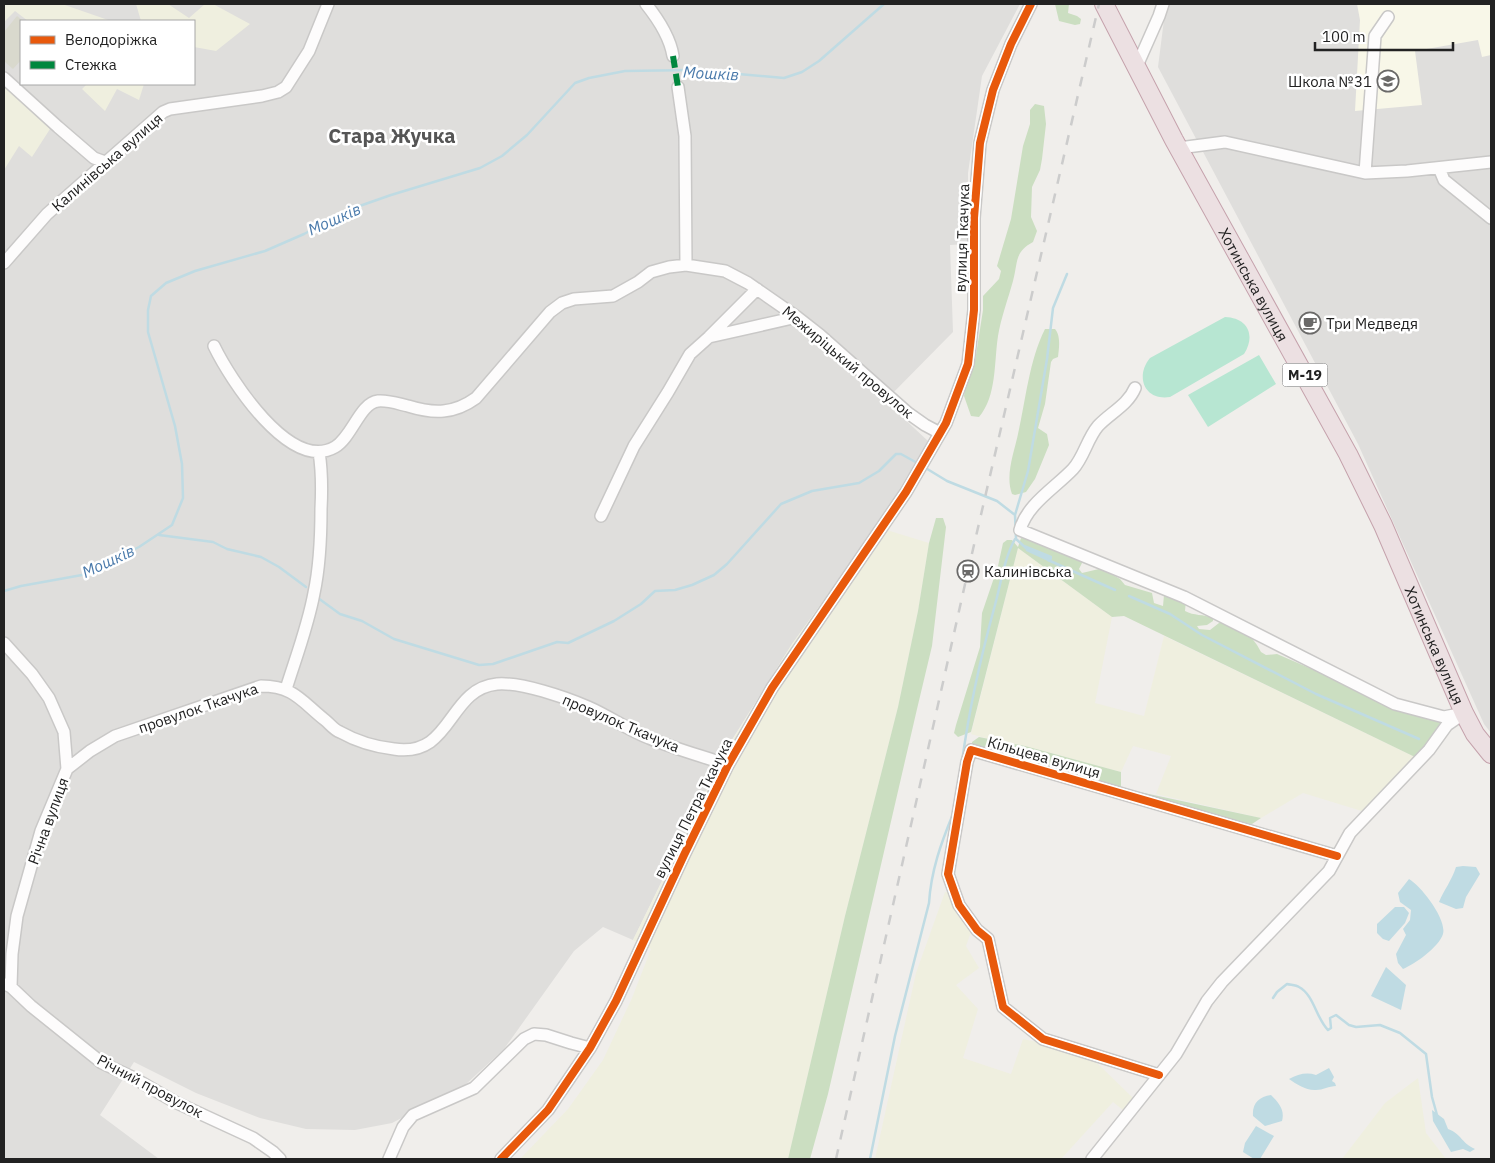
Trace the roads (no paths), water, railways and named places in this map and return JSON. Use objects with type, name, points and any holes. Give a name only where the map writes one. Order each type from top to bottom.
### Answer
[{"type":"highway","name":"Хотинська вулиця","points":[[1104,4],[1179,148],[1348,454],[1383,525],[1464,714],[1475,734],[1491,754]]},
{"type":"street","name":"Калинівська вулиця","points":[[4,263],[47,214],[163,112],[182,107],[262,96],[278,92],[286,87],[310,51],[328,4]]},
{"type":"street","points":[[646,4],[656,17],[669,42],[673,56]]},
{"type":"street","name":"вулиця Ткачука","points":[[918,472],[946,423],[968,364],[974,310],[974,218],[980,143],[993,90],[1011,44],[1032,4]]},
{"type":"street","points":[[1136,68],[1163,4]]},
{"type":"street","points":[[1365,173],[1375,36],[1388,16]]},
{"type":"street","points":[[4,78],[94,158],[104,162]]},
{"type":"street","points":[[678,87],[686,136],[686,265]]},
{"type":"street","points":[[1179,148],[1225,142],[1365,173],[1440,168],[1491,162]]},
{"type":"street","points":[[1440,168],[1444,180],[1491,218]]},
{"type":"street","name":"Межиріцький провулок","points":[[319,452],[335,447],[348,435],[365,409],[373,402],[396,403],[438,412],[466,406],[476,398],[550,312],[562,303],[574,299],[612,296],[630,287],[651,272],[686,265],[725,271],[757,289],[820,335],[908,413],[940,433]]},
{"type":"street","points":[[601,516],[634,446],[690,354],[710,337],[757,289]]},
{"type":"street","points":[[710,337],[797,317]]},
{"type":"street","points":[[214,346],[223,366],[248,400],[282,436],[308,451],[319,452],[322,496],[321,537],[317,574],[303,636],[286,688]]},
{"type":"street","points":[[1135,388],[1131,396],[1090,437],[1083,454],[1073,469],[1029,512],[1020,530],[1184,597],[1395,704],[1444,717],[1464,714]]},
{"type":"street","name":"вулиця Петра Ткачука","points":[[501,1159],[548,1110],[590,1048],[616,1001],[728,765],[772,688],[918,472]]},
{"type":"street","name":"Річна вулиця","points":[[4,643],[32,674],[49,698],[64,732],[67,769],[42,831],[17,916],[8,985]]},
{"type":"street","name":"провулок Ткачука","points":[[67,769],[90,751],[115,736],[261,686],[286,688],[338,732],[372,744],[409,750],[421,747],[435,739],[445,729],[469,696],[479,688],[496,684],[512,684],[537,690],[588,707],[648,738],[728,765]]},
{"type":"street","points":[[1092,1159],[1176,1054],[1207,1001],[1222,982],[1329,871],[1350,833],[1429,750],[1447,725],[1464,714]]},
{"type":"street","name":"Кільцева вулиця","points":[[1159,1076],[1042,1039],[1002,1007],[988,939],[977,930],[959,905],[948,874],[967,762],[971,750],[1337,856]]},
{"type":"street","points":[[4,932],[15,928]]},
{"type":"street","name":"Річний провулок","points":[[8,985],[102,1063],[132,1077],[175,1102],[253,1138],[280,1159]]},
{"type":"street","points":[[390,1159],[404,1127],[413,1115],[474,1088],[524,1039],[534,1034],[546,1035],[590,1048]]},
{"type":"water","points":[[1025,545],[1052,556],[1052,559],[1050,562],[1026,551]]},
{"type":"water","points":[[1456,867],[1476,867],[1480,874],[1466,897],[1463,908],[1456,909],[1439,902]]},
{"type":"water","points":[[1409,879],[1420,888],[1437,912],[1441,920],[1443,934],[1432,949],[1403,969],[1398,963],[1396,954],[1406,935],[1403,929],[1410,920],[1411,910],[1400,902],[1398,893]]},
{"type":"water","points":[[1395,907],[1404,907],[1409,913],[1405,923],[1389,941],[1383,939],[1377,933],[1377,924]]},
{"type":"water","points":[[1386,967],[1406,985],[1401,1010],[1371,996]]},
{"type":"water","points":[[1329,1068],[1334,1077],[1332,1081],[1336,1086],[1313,1090],[1302,1087],[1289,1079],[1302,1074],[1316,1075]]},
{"type":"water","points":[[1271,1095],[1281,1107],[1283,1113],[1282,1121],[1265,1126],[1253,1116],[1253,1111],[1257,1101]]},
{"type":"water","points":[[1432,1110],[1444,1119],[1448,1129],[1456,1133],[1475,1149],[1470,1152],[1463,1149],[1451,1152],[1433,1121]]},
{"type":"water","points":[[1256,1126],[1274,1136],[1260,1159],[1254,1159],[1243,1152],[1245,1143]]},
{"type":"waterway","name":"Мошків","points":[[4,591],[82,575],[139,547],[172,525],[183,498],[182,464],[175,426],[148,332],[148,310],[151,296],[166,283],[195,271],[265,251],[304,234],[351,209],[480,168],[502,156],[527,135],[575,83],[589,78],[625,71],[692,70],[784,78],[802,72],[819,61],[884,4]]},
{"type":"waterway","points":[[1015,515],[1028,471],[1047,359],[1053,308],[1067,274]]},
{"type":"waterway","points":[[318,598],[340,614],[362,621],[394,639],[479,665],[493,664],[557,642],[568,643],[614,621],[641,604],[655,591],[675,590],[714,575],[727,564],[781,504],[812,491],[859,483],[879,471],[896,454],[901,454],[919,464]]},
{"type":"waterway","points":[[924,467],[947,481],[997,501],[1015,515],[1016,539],[1026,548]]},
{"type":"waterway","points":[[159,535],[213,542],[227,549],[261,557],[279,567],[306,587]]},
{"type":"waterway","points":[[962,762],[980,663],[1005,563],[1015,539]]},
{"type":"waterway","points":[[1048,560],[1115,590]]},
{"type":"waterway","points":[[1129,596],[1170,614],[1202,635],[1316,694],[1419,739]]},
{"type":"waterway","points":[[870,1159],[895,1036],[929,903],[934,868],[953,814]]},
{"type":"waterway","points":[[1273,998],[1287,984],[1296,986],[1308,995],[1328,1030],[1331,1028],[1330,1018],[1336,1015],[1349,1025],[1356,1027],[1380,1025],[1400,1033],[1426,1054],[1432,1097],[1437,1115]]},
{"type":"railway","points":[[836,1159],[968,571],[1099,4]]},
{"type":"place","name":"Школа №31","points":[[1388,81]]},
{"type":"place","name":"Три Медведя","points":[[1310,323]]},
{"type":"place","name":"Калинівська","points":[[968,571]]},
{"type":"district","name":"Стара Жучка","points":[[392,135]]}]
